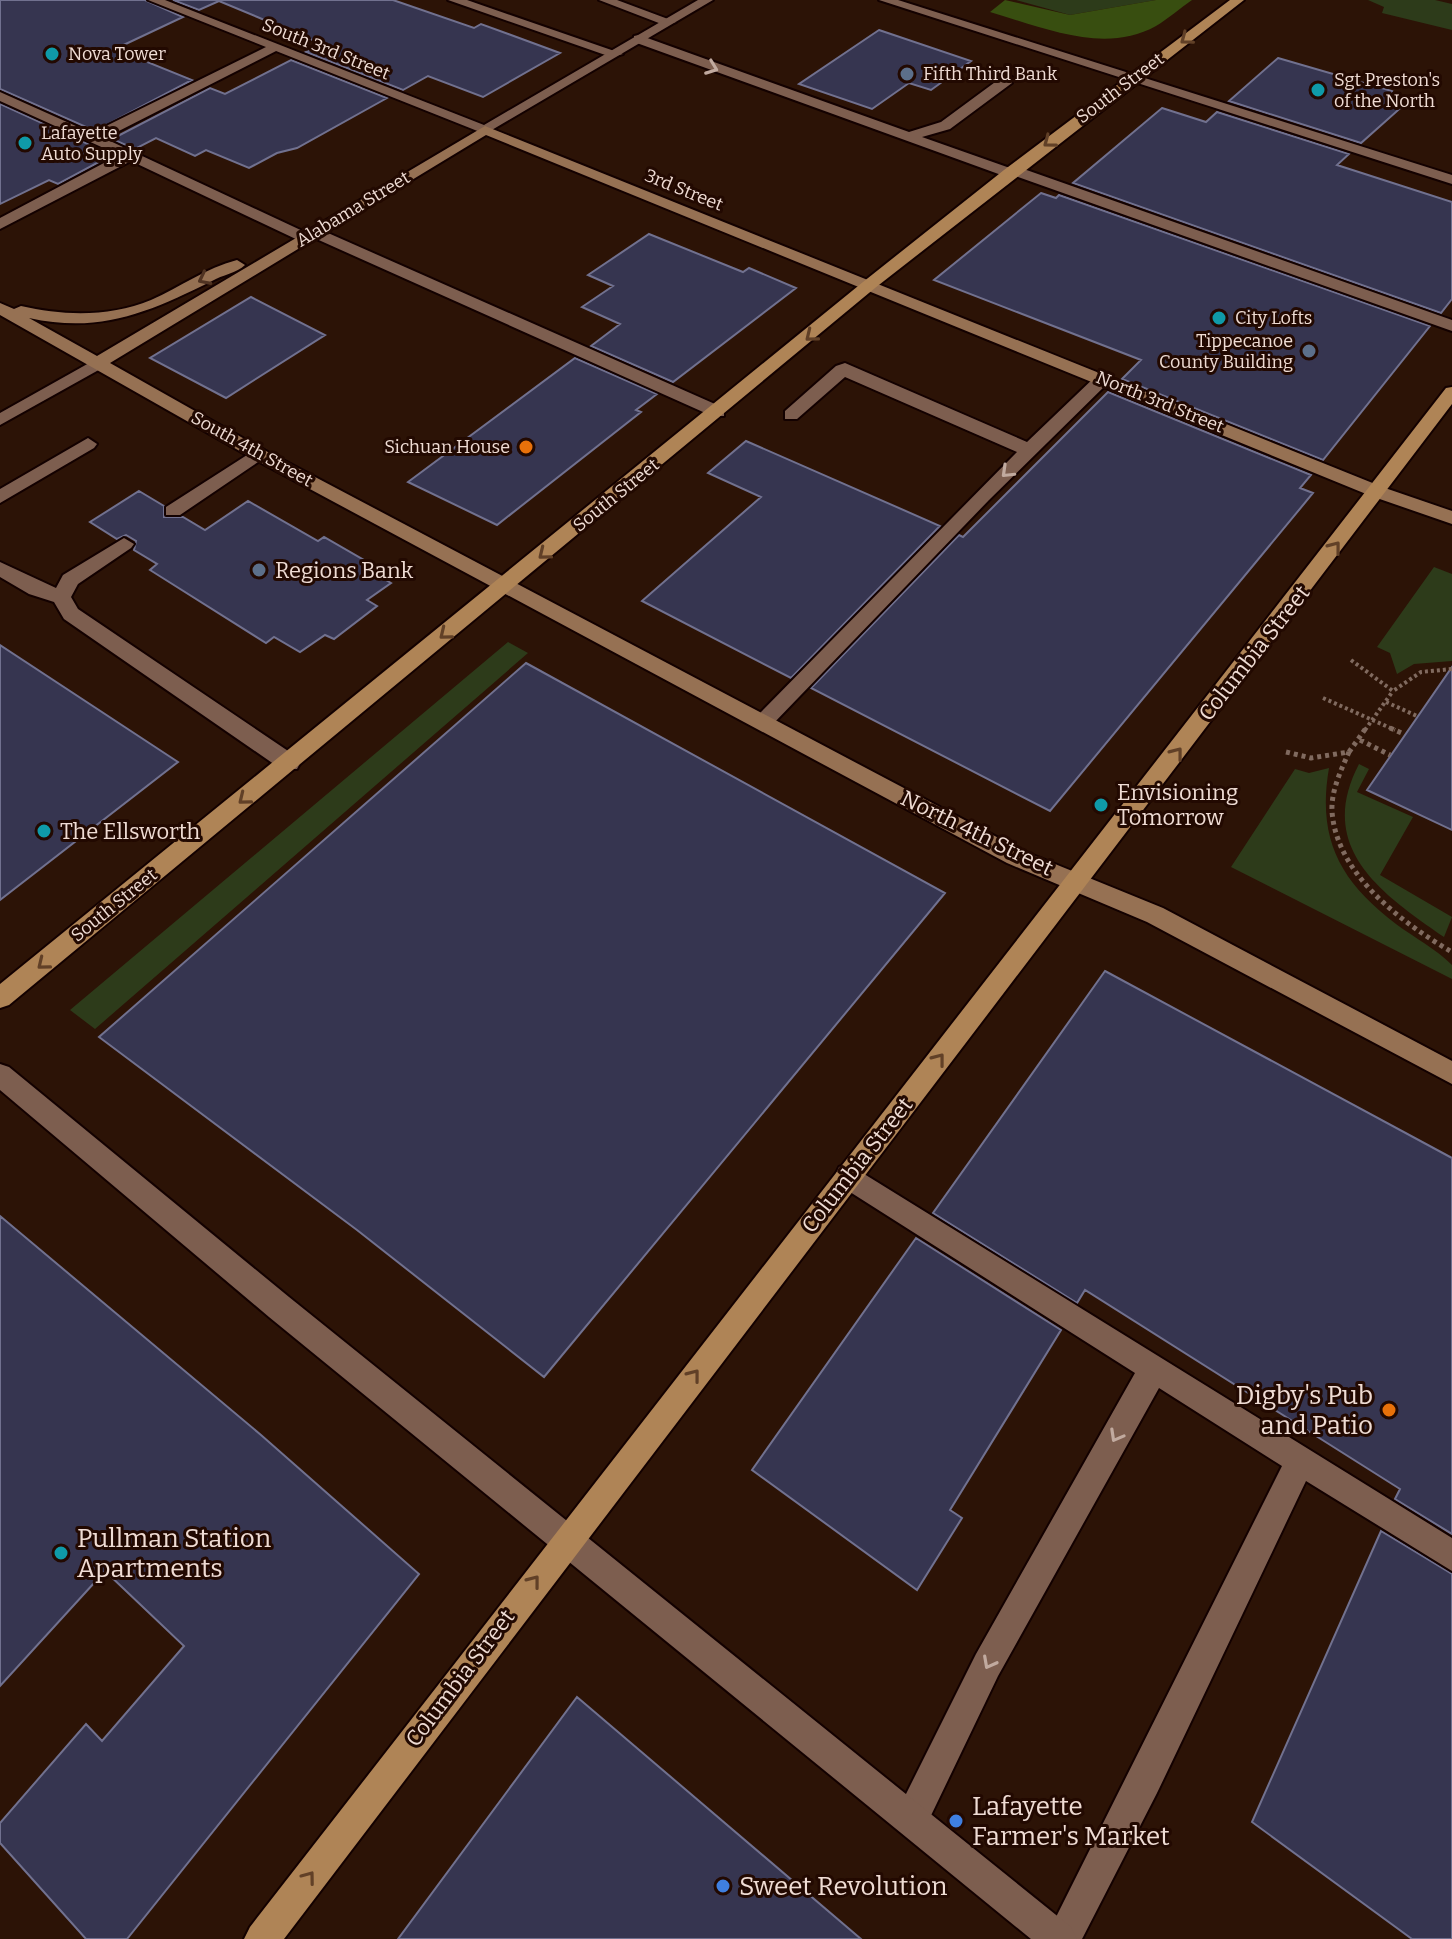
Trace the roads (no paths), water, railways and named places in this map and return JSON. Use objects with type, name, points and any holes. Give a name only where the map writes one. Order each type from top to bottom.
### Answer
[{"type":"main road","name":"South Street","points":[[0,998],[718,412],[869,285],[1238,0]]},
{"type":"main road","name":"Columbia Street","points":[[262,1939],[567,1538],[1078,881],[1452,392]]},
{"type":"street","name":"South 3rd Street","points":[[154,0],[485,130]]},
{"type":"street","points":[[454,0],[616,54]]},
{"type":"street","points":[[605,0],[669,22]]},
{"type":"street","name":"Alabama Street","points":[[0,420],[707,0]]},
{"type":"street","points":[[885,0],[1452,180]]},
{"type":"street","points":[[639,39],[910,138],[1014,170],[1452,326]]},
{"type":"street","points":[[100,142],[105,132],[275,48]]},
{"type":"street","points":[[910,138],[922,130],[945,126],[1007,80]]},
{"type":"street","points":[[0,96],[309,235],[718,412]]},
{"type":"street","points":[[945,126],[942,137],[1014,170]]},
{"type":"street","name":"3rd Street","points":[[485,130],[869,285]]},
{"type":"street","points":[[0,224],[131,155]]},
{"type":"street","points":[[0,307],[62,318],[122,313],[153,305],[225,269],[277,254]]},
{"type":"street","name":"North 3rd Street","points":[[869,285],[1378,492],[1452,518]]},
{"type":"street","name":"South 4th Street","points":[[0,307],[258,454],[506,585]]},
{"type":"street","points":[[791,415],[839,374],[932,426],[958,420],[1029,450]]},
{"type":"street","points":[[764,721],[982,496],[1103,379]]},
{"type":"street","points":[[0,497],[88,444]]},
{"type":"street","points":[[173,511],[258,454]]},
{"type":"street","points":[[61,597],[70,580],[124,544]]},
{"type":"street","points":[[0,568],[36,589],[61,597],[71,614],[110,644],[289,763]]},
{"type":"street","name":"North 4th Street","points":[[506,585],[1015,857],[1155,915],[1452,1073]]},
{"type":"street","points":[[0,1075],[279,1307],[1061,1939],[1145,1781],[1301,1460]]},
{"type":"street","points":[[848,1176],[1452,1556]]},
{"type":"street","points":[[912,1818],[987,1665],[1154,1368]]},
{"type":"place","name":"Nova Tower","points":[[52,54]]},
{"type":"place","name":"Fifth Third Bank","points":[[907,74]]},
{"type":"place","name":"Sgt Preston's of the North","points":[[1318,90]]},
{"type":"place","name":"Lafayette Auto Supply","points":[[25,143]]},
{"type":"place","name":"City Lofts","points":[[1219,318]]},
{"type":"place","name":"Tippecanoe County Building","points":[[1309,351]]},
{"type":"place","name":"Sichuan House","points":[[526,447]]},
{"type":"place","name":"Regions Bank","points":[[259,570]]},
{"type":"place","name":"Envisioning Tomorrow","points":[[1101,805]]},
{"type":"place","name":"The Ellsworth","points":[[44,831]]},
{"type":"place","name":"Digby's Pub and Patio","points":[[1389,1410]]},
{"type":"place","name":"Pullman Station Apartments","points":[[61,1553]]},
{"type":"place","name":"Lafayette Farmer's Market","points":[[956,1821]]},
{"type":"place","name":"Sweet Revolution","points":[[723,1886]]}]
